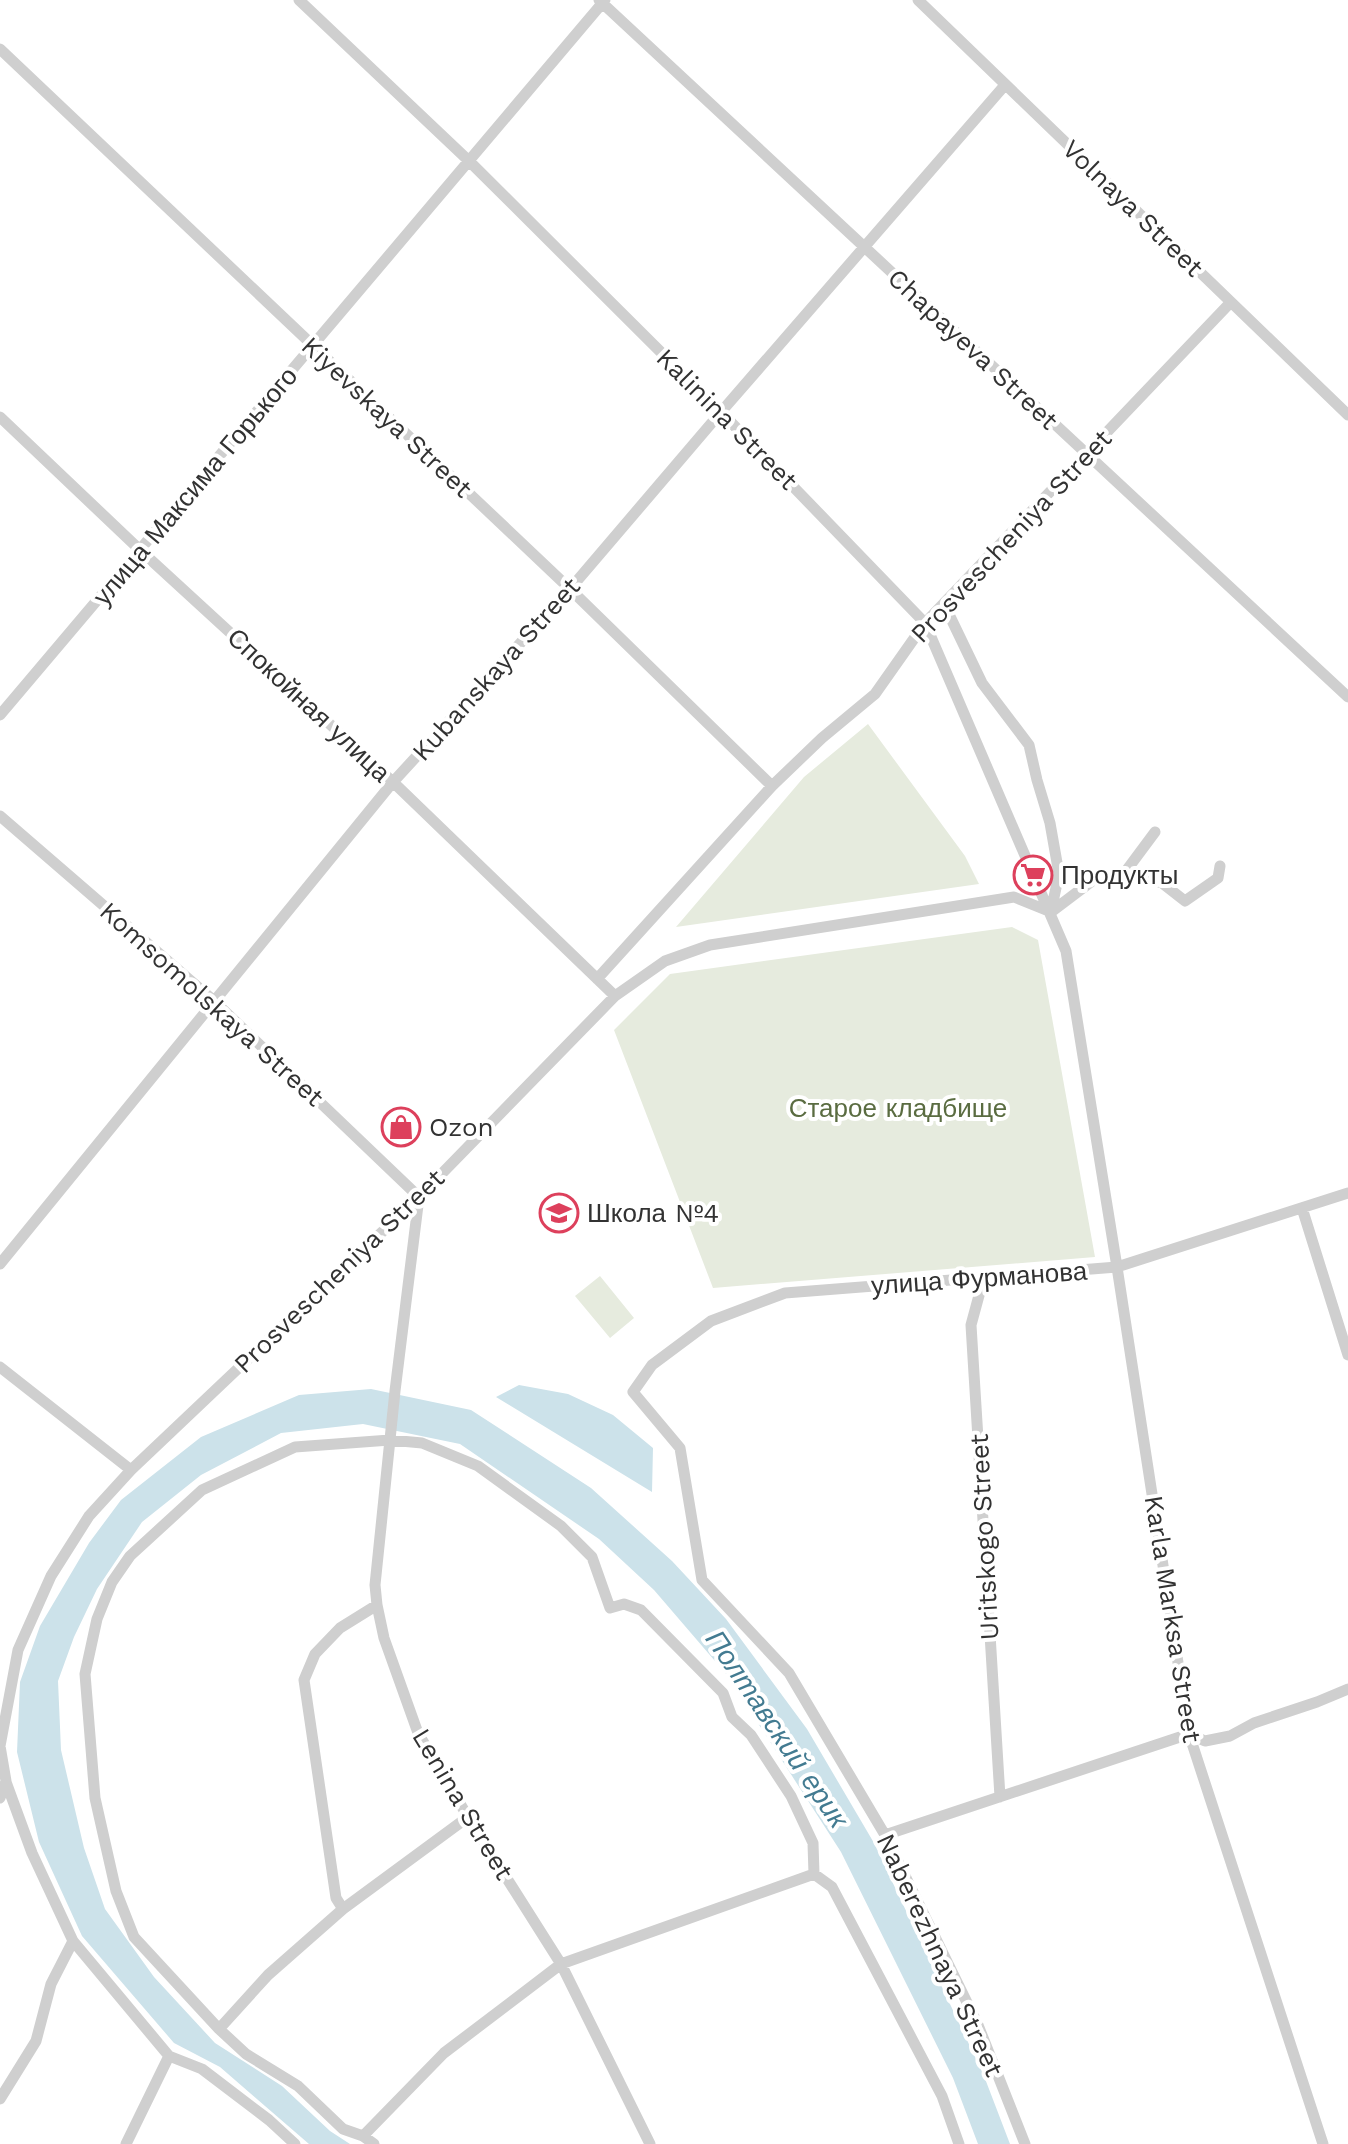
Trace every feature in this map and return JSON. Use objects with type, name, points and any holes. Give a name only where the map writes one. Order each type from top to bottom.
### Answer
[{"type":"street","name":"Kalinina Street","points":[[299,0],[469,161],[721,412],[925,623],[1051,912]]},
{"type":"street","name":"Volnaya Street","points":[[918,0],[1348,415]]},
{"type":"street","name":"улица Максима Горького","points":[[0,715],[602,1]]},
{"type":"street","name":"Chapayeva Street","points":[[602,1],[1348,697]]},
{"type":"street","name":"Kiyevskaya Street","points":[[0,49],[570,589],[772,786]]},
{"type":"street","name":"Kubanskaya Street","points":[[0,1264],[393,782],[570,589],[1005,85]]},
{"type":"street","name":"Prosvescheniya Street","points":[[597,979],[772,786],[822,738],[875,694],[925,623],[1230,303]]},
{"type":"street","name":"Спокойная улица","points":[[0,417],[393,782],[615,996]]},
{"type":"street","points":[[944,604],[982,683],[1029,745],[1050,823],[1059,874],[1051,912]]},
{"type":"street","name":"Komsomolskaya Street","points":[[0,816],[214,1001],[419,1197]]},
{"type":"street","points":[[1126,871],[1155,832]]},
{"type":"street","points":[[1051,912],[1092,881],[1126,871],[1162,883],[1185,901],[1218,878],[1220,866]]},
{"type":"street","name":"Prosvescheniya Street","points":[[0,1798],[6,1781],[0,1746],[18,1650],[51,1576],[89,1516],[131,1470],[419,1197],[615,996],[665,961],[710,945],[1014,897],[1051,912]]},
{"type":"street","name":"Karla Marksa Street","points":[[1051,912],[1066,951],[1189,1734],[1323,2144]]},
{"type":"street","name":"улица Фурманова","points":[[702,1580],[680,1448],[633,1392],[652,1365],[711,1321],[785,1293],[1117,1267],[1348,1193]]},
{"type":"street","name":"Lenina Street","points":[[419,1197],[375,1585],[384,1638],[418,1733],[561,1964],[650,2144]]},
{"type":"street","points":[[1302,1208],[1348,1355]]},
{"type":"street","name":"Uritskogo Street","points":[[984,1277],[971,1325],[1000,1797]]},
{"type":"street","points":[[0,1367],[131,1470]]},
{"type":"street","points":[[374,2144],[363,2136],[343,2129],[298,2086],[246,2054],[219,2029],[134,1937],[116,1891],[95,1798],[85,1674],[97,1619],[112,1582],[130,1556],[202,1490],[295,1447],[390,1440],[422,1443],[478,1466],[561,1526],[592,1557],[610,1608],[624,1604],[641,1610],[723,1693],[732,1717],[751,1735],[791,1796],[813,1843],[814,1874]]},
{"type":"street","name":"Naberezhnaya Street","points":[[702,1580],[789,1673],[885,1835],[978,2025],[1025,2144]]},
{"type":"street","points":[[343,1909],[336,1898],[304,1680],[315,1654],[340,1628],[377,1605]]},
{"type":"street","points":[[885,1835],[1189,1734],[1205,1741],[1230,1736],[1254,1723],[1348,1689]]},
{"type":"street","points":[[6,1781],[32,1853],[73,1941],[169,2056],[202,2069],[295,2144]]},
{"type":"street","points":[[219,2029],[268,1975],[343,1909],[468,1817]]},
{"type":"street","points":[[363,2136],[444,2053],[561,1964],[814,1874]]},
{"type":"street","points":[[814,1874],[832,1887],[942,2096],[959,2144]]},
{"type":"street","points":[[0,2099],[36,2041],[51,1984],[73,1941]]},
{"type":"street","points":[[126,2144],[169,2056]]},
{"type":"green space","points":[[868,724],[965,856],[979,884],[676,927],[804,777]]},
{"type":"green space","name":"Старое кладбище","points":[[1012,927],[1038,940],[1095,1257],[713,1288],[614,1030],[670,974]]},
{"type":"green space","points":[[600,1276],[634,1318],[610,1338],[575,1296]]},
{"type":"water","points":[[519,1385],[568,1394],[613,1415],[653,1448],[652,1492],[496,1397]]},
{"type":"water","name":"Полтавский ерик","points":[[371,1389],[471,1410],[591,1488],[672,1561],[726,1619],[807,1729],[874,1843],[984,2076],[1010,2144],[978,2144],[953,2078],[841,1852],[727,1675],[654,1590],[599,1539],[460,1444],[363,1424],[281,1433],[201,1475],[142,1522],[97,1589],[74,1637],[58,1681],[61,1750],[84,1848],[105,1909],[154,1977],[215,2043],[282,2086],[330,2131],[350,2144],[309,2144],[220,2067],[174,2043],[82,1936],[39,1842],[17,1752],[20,1682],[40,1626],[89,1543],[121,1500],[201,1437],[299,1395]]},
{"type":"place","name":"Продукты","points":[[1033,875]]},
{"type":"place","name":"Ozon","points":[[401,1127]]},
{"type":"place","name":"Школа №4","points":[[559,1213]]}]
